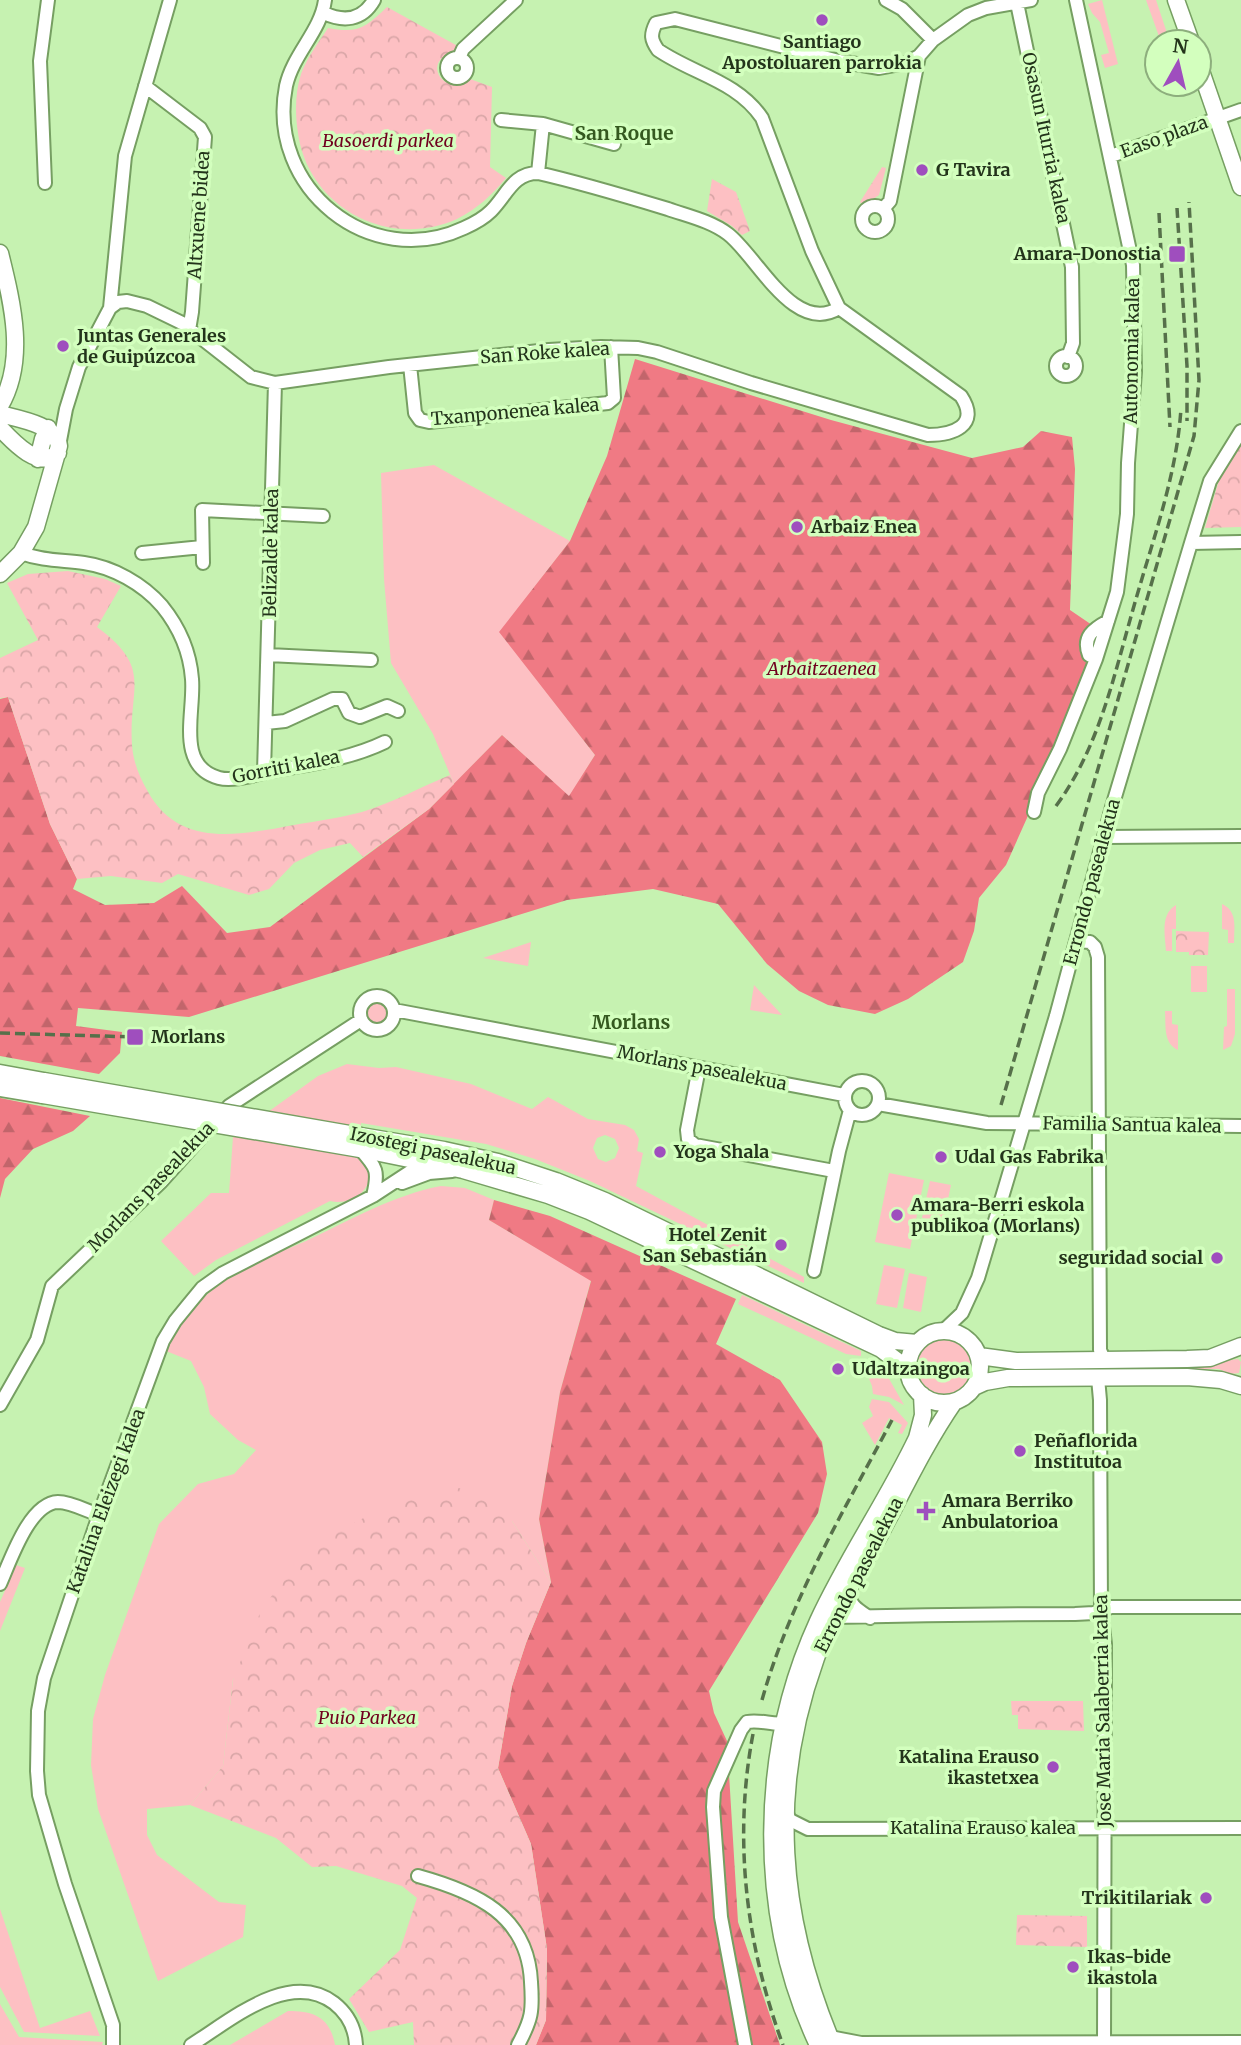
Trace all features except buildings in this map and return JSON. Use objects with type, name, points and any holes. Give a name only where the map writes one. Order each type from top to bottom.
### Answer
[{"type":"main road","points":[[1176,0],[1186,28]]},
{"type":"main road","points":[[1210,98],[1241,187]]},
{"type":"main road","points":[[0,253],[17,349],[3,401],[21,421]]},
{"type":"main road","points":[[0,414],[48,428],[58,438],[59,449],[36,527],[21,553],[0,574]]},
{"type":"main road","points":[[0,428],[8,439],[38,459],[46,459],[59,449]]},
{"type":"main road","points":[[46,493],[38,459],[48,428]]},
{"type":"main road","name":"Izostegi pasealekua","points":[[0,1073],[44,1088],[360,1142],[444,1150],[498,1162],[605,1201],[879,1335],[917,1343]]},
{"type":"main road","name":"Izostegi pasealekua","points":[[0,1088],[44,1088]]},
{"type":"main road","name":"Izostegi pasealekua","points":[[360,1142],[506,1181],[589,1211],[881,1349],[908,1369]]},
{"type":"main road","points":[[943,1331],[955,1332],[965,1338],[979,1356],[979,1377],[974,1387],[969,1394],[954,1402],[937,1402],[922,1395],[915,1388],[908,1369],[909,1359],[917,1343],[934,1332],[943,1331]]},
{"type":"main road","points":[[979,1356],[1005,1360],[1202,1359],[1238,1351]]},
{"type":"main road","points":[[974,1387],[1007,1378],[1156,1377],[1209,1378],[1237,1382]]},
{"type":"main road","points":[[1156,1377],[1163,1384],[1219,1388],[1241,1398]]},
{"type":"main road","name":"Errondo pasealekua","points":[[827,2042],[800,1998],[786,1948],[777,1896],[772,1832],[776,1780],[791,1722],[801,1661],[831,1611],[917,1438],[923,1415],[922,1395]]},
{"type":"main road","name":"Errondo pasealekua","points":[[831,1611],[847,1594],[954,1402]]},
{"type":"main road","name":"Errondo pasealekua","points":[[791,1722],[785,1810],[791,1908],[799,1951],[827,2042]]},
{"type":"street","points":[[46,183],[40,61],[48,0]]},
{"type":"street","points":[[59,449],[66,410],[79,367],[110,308],[125,156],[170,0]]},
{"type":"street","points":[[374,0],[361,15],[350,19],[337,19],[325,6],[294,62],[286,86],[285,130],[289,151],[302,177],[332,213],[357,228],[385,237],[430,240],[467,227],[488,214],[520,177],[527,173],[538,173],[620,194],[706,222],[727,234],[790,302],[806,312],[820,315],[839,308]]},
{"type":"street","points":[[459,58],[463,49],[516,0]]},
{"type":"street","points":[[886,0],[902,9],[933,40]]},
{"type":"street","points":[[883,209],[890,201],[919,56],[933,40],[968,15],[1009,3],[1031,0]]},
{"type":"street","name":"Autonomia kalea","points":[[1034,812],[1038,793],[1060,749],[1096,659],[1089,654],[1086,645],[1088,637],[1095,628],[1108,621],[1117,592],[1127,514],[1135,372],[1133,265],[1076,0]]},
{"type":"street","name":"Osasun Iturria kalea","points":[[1009,3],[1072,267],[1073,343],[1068,357]]},
{"type":"street","name":"San Roke kalea","points":[[110,308],[118,302],[127,301],[147,306],[182,323],[251,377],[275,383],[549,350],[611,347],[657,352],[751,383],[928,435],[947,435],[962,427],[967,414],[966,403],[961,396],[839,308],[812,251],[757,110],[730,88],[658,50],[652,41],[652,32],[656,23],[675,19],[839,61],[879,68],[906,63],[919,56]]},
{"type":"street","name":"Altxuene bidea","points":[[145,86],[200,128],[205,137],[189,330]]},
{"type":"street","name":"Easo plaza","points":[[1111,156],[1241,110]]},
{"type":"street","points":[[501,120],[543,124],[614,144]]},
{"type":"street","points":[[538,173],[543,124]]},
{"type":"street","name":"Txanponenea kalea","points":[[410,365],[415,413],[420,420],[429,422],[608,403],[614,398],[615,390],[611,347]]},
{"type":"street","name":"Belizalde kalea","points":[[264,772],[275,383]]},
{"type":"street","points":[[48,428],[66,410]]},
{"type":"street","name":"Errondo pasealekua","points":[[943,1331],[961,1313],[978,1278],[1191,542],[1210,481],[1241,431]]},
{"type":"street","points":[[204,563],[202,510],[323,516]]},
{"type":"street","points":[[1191,542],[1241,542]]},
{"type":"street","points":[[142,553],[202,547]]},
{"type":"street","name":"Gorriti kalea","points":[[21,553],[40,560],[86,563],[113,571],[138,584],[161,605],[180,631],[188,654],[192,678],[190,745],[194,758],[206,773],[222,779],[264,772],[339,758],[385,742]]},
{"type":"street","points":[[268,655],[371,660]]},
{"type":"street","points":[[265,723],[285,721],[332,699],[342,699],[349,713],[360,717],[387,706],[398,711]]},
{"type":"street","name":"Gorriti kalea","points":[[365,750],[374,734]]},
{"type":"street","points":[[1104,837],[1241,836]]},
{"type":"street","points":[[1076,940],[1090,942],[1098,957],[1100,1350],[1103,1357],[1111,1360]]},
{"type":"street","points":[[375,996],[387,999],[394,1010],[393,1021],[384,1030],[367,1028],[360,1020],[361,1006],[375,996]]},
{"type":"street","name":"Morlans pasealekua","points":[[394,1010],[844,1095]]},
{"type":"street","name":"Morlans pasealekua","points":[[0,1405],[37,1340],[52,1286],[161,1182],[202,1134],[237,1100],[360,1020]]},
{"type":"street","points":[[699,1068],[687,1130],[688,1139],[695,1145],[834,1171]]},
{"type":"street","points":[[814,1271],[834,1171],[850,1111],[844,1095],[850,1085],[859,1080],[865,1081],[874,1086],[878,1093],[878,1104]]},
{"type":"street","points":[[850,1111],[866,1114],[878,1104],[986,1123],[1023,1124]]},
{"type":"street","name":"Familia Santua kalea","points":[[1023,1124],[1241,1126]]},
{"type":"street","points":[[360,1142],[378,1177],[373,1196]]},
{"type":"street","name":"Katalina Eleizegi kalea","points":[[113,2045],[113,2025],[50,1839],[39,1795],[38,1711],[44,1678],[99,1515],[163,1340],[202,1288],[223,1273],[373,1196],[425,1161],[442,1157],[498,1162]]},
{"type":"street","points":[[373,1196],[429,1174],[463,1170]]},
{"type":"street","name":"Jose Maria Salaberria kalea","points":[[1098,1378],[1101,1611],[1105,1644],[1104,2044]]},
{"type":"street","points":[[0,1584],[28,1524],[41,1509],[51,1503],[60,1502],[99,1515]]},
{"type":"street","points":[[847,1594],[854,1607],[870,1618]]},
{"type":"street","points":[[831,1611],[870,1618],[930,1614],[1076,1615],[1111,1607],[1241,1607]]},
{"type":"street","points":[[745,2045],[722,1917],[714,1791],[747,1722],[758,1719],[791,1722]]},
{"type":"street","points":[[785,1810],[790,1821],[808,1829]]},
{"type":"street","name":"Katalina Erauso kalea","points":[[808,1829],[1241,1828]]},
{"type":"street","points":[[785,1844],[808,1829]]},
{"type":"street","points":[[418,1876],[479,1899],[504,1917],[524,1943],[530,1965],[532,2005],[531,2021],[519,2045]]},
{"type":"street","points":[[191,2045],[270,1997],[303,1991],[321,1995],[343,2012],[351,2022],[356,2045]]},
{"type":"street","points":[[113,2025],[125,2045]]},
{"type":"street","points":[[827,2042],[1241,2042]]},
{"type":"green space","points":[[1102,0],[1118,64],[1105,68],[1101,55],[1109,53],[1100,22],[1088,4]]},
{"type":"green space","points":[[1146,0],[1156,0],[1165,28],[1156,28]]},
{"type":"green space","name":"Basoerdi parkea","points":[[387,7],[463,49],[441,59],[437,70],[442,80],[454,84],[470,79],[492,87],[490,167],[506,178],[490,196],[471,211],[457,219],[431,227],[404,229],[379,225],[355,215],[335,201],[317,182],[305,159],[298,133],[296,104],[301,74],[328,28],[347,30],[361,27]]},
{"type":"green space","points":[[882,167],[886,168],[879,195],[864,205],[860,202]]},
{"type":"green space","points":[[712,179],[736,192],[750,231],[742,235],[707,211]]},
{"type":"green space","name":"Arbaitzaenea","points":[[635,359],[831,420],[972,458],[1023,447],[1041,431],[1072,437],[1075,469],[1070,610],[1092,625],[1083,656],[1089,663],[1056,746],[1038,781],[1027,818],[1006,865],[979,898],[974,931],[963,962],[908,999],[875,1014],[828,1005],[799,991],[767,964],[718,904],[653,889],[567,900],[189,1017],[78,1008],[76,1026],[122,1032],[120,1053],[99,1074],[0,1056],[0,699],[8,697],[50,824],[77,879],[73,889],[105,905],[154,903],[182,886],[227,933],[270,927],[429,809],[502,735],[569,796],[595,755],[499,632],[570,541],[607,456]]},
{"type":"green space","points":[[1241,444],[1241,527],[1205,528],[1219,480]]},
{"type":"green space","points":[[434,465],[570,541],[500,632],[595,755],[569,797],[502,735],[454,784],[433,734],[391,663],[384,579],[381,473]]},
{"type":"green space","points":[[68,571],[105,579],[121,586],[97,627],[115,642],[132,667],[132,745],[135,763],[147,790],[160,809],[175,822],[193,830],[212,833],[253,832],[362,812],[450,775],[454,784],[429,809],[363,857],[350,843],[320,850],[294,863],[269,889],[249,895],[178,874],[162,883],[111,876],[77,879],[50,824],[8,697],[0,698],[0,658],[38,640],[7,583],[28,574]]},
{"type":"green space","points":[[1222,904],[1233,915],[1234,943],[1228,943],[1228,930],[1222,929]]},
{"type":"green space","points":[[1176,905],[1172,951],[1166,951],[1166,920]]},
{"type":"green space","points":[[1176,931],[1209,932],[1208,955],[1176,952]]},
{"type":"green space","points":[[531,942],[528,966],[483,958]]},
{"type":"green space","points":[[1191,966],[1207,966],[1207,992],[1191,992]]},
{"type":"green space","points":[[754,985],[782,1015],[750,1010]]},
{"type":"green space","points":[[1227,989],[1235,989],[1235,1034],[1231,1046],[1223,1050],[1224,1027],[1227,1026]]},
{"type":"green space","points":[[377,1002],[385,1005],[388,1013],[385,1021],[377,1024],[369,1021],[366,1013],[369,1005]]},
{"type":"green space","points":[[1165,1011],[1172,1011],[1172,1024],[1178,1025],[1178,1050],[1168,1039]]},
{"type":"green space","points":[[347,1064],[396,1067],[471,1084],[532,1109],[548,1097],[588,1119],[625,1125],[634,1130],[639,1139],[637,1151],[643,1153],[636,1186],[804,1277],[804,1283],[590,1181],[535,1159],[486,1144],[361,1123],[357,1156],[369,1168],[370,1176],[368,1184],[359,1195],[345,1201],[330,1201],[216,1260],[194,1276],[161,1241],[211,1193],[229,1193],[233,1137],[318,1076]],"holes":[[[605,1135],[615,1139],[619,1148],[615,1158],[606,1162],[598,1159],[593,1148],[597,1138]]]},
{"type":"green space","points":[[0,1098],[90,1116],[73,1131],[33,1149],[5,1179],[0,1198]]},
{"type":"green space","points":[[889,1173],[924,1180],[910,1249],[875,1242]]},
{"type":"green space","points":[[930,1181],[951,1185],[943,1223],[922,1218]]},
{"type":"green space","points":[[441,1186],[465,1188],[494,1200],[489,1220],[591,1280],[560,1392],[539,1519],[551,1582],[512,1521],[233,1679],[223,1766],[190,1805],[147,1809],[147,1835],[157,1855],[219,1902],[246,1905],[243,1937],[158,1981],[98,1809],[91,1765],[93,1719],[105,1675],[159,1524],[198,1484],[234,1474],[256,1450],[238,1440],[210,1414],[204,1387],[191,1361],[166,1351],[197,1304],[233,1275],[372,1209],[406,1195]]},
{"type":"green space","points":[[494,1200],[550,1216],[736,1299],[716,1344],[780,1380],[822,1442],[827,1474],[818,1513],[709,1691],[714,1713],[727,1741],[738,1922],[780,2045],[536,2045],[546,2020],[547,1949],[531,1844],[498,1768],[512,1686],[551,1582],[539,1519],[560,1392],[591,1281],[489,1220]]},
{"type":"green space","points":[[884,1265],[905,1269],[897,1308],[876,1304]]},
{"type":"green space","points":[[909,1273],[927,1277],[921,1312],[903,1308]]},
{"type":"green space","points":[[742,1295],[861,1351],[861,1356],[846,1354],[738,1304]]},
{"type":"green space","points":[[944,1340],[963,1348],[971,1367],[963,1386],[944,1394],[925,1386],[917,1367],[925,1348]]},
{"type":"green space","points":[[1238,1359],[1241,1362],[1239,1373],[1230,1374],[1219,1369],[1193,1369],[1193,1366]]},
{"type":"green space","points":[[869,1363],[888,1377],[904,1405],[889,1397],[873,1394],[865,1369]]},
{"type":"green space","points":[[872,1399],[889,1402],[908,1423],[902,1434],[898,1433],[902,1425],[889,1418],[875,1445],[862,1423],[873,1416],[869,1407]]},
{"type":"green space","name":"Puio Parkea","points":[[459,1488],[487,1500],[512,1521],[551,1582],[512,1686],[498,1768],[531,1844],[547,1949],[546,2020],[536,2045],[414,2045],[413,2022],[369,2032],[349,1999],[400,1950],[417,1898],[402,1886],[336,1866],[312,1867],[276,1838],[190,1805],[223,1766],[233,1680],[262,1608],[304,1555],[344,1528],[393,1503]]},
{"type":"green space","points":[[16,1565],[25,1568],[0,1631],[0,1602]]},
{"type":"green space","points":[[1011,1701],[1083,1701],[1084,1731],[1018,1729],[1018,1715],[1012,1715]]},
{"type":"green space","points":[[0,1909],[40,2028],[90,2011],[100,2036],[24,2032],[0,1987]]},
{"type":"green space","points":[[1017,1915],[1087,1916],[1087,1947],[1016,1945]]},
{"type":"green space","points":[[0,2004],[19,2037],[103,2042],[102,2045],[0,2045]]},
{"type":"green space","points":[[288,2011],[313,2014],[325,2022],[335,2045],[230,2045]]},
{"type":"railway","points":[[1001,1105],[1194,436],[1199,380],[1189,202]]},
{"type":"railway","points":[[1177,208],[1187,366],[1187,421]]},
{"type":"railway","points":[[1159,213],[1170,427]]},
{"type":"railway","points":[[1056,806],[1085,758],[1105,706],[1164,505],[1175,457],[1181,408]]},
{"type":"railway","points":[[0,1033],[135,1037]]},
{"type":"railway","points":[[762,1700],[787,1627],[803,1591],[892,1420]]},
{"type":"railway","points":[[753,1734],[744,1813],[747,1891],[760,1969],[783,2045]]},
{"type":"place","name":"Santiago Apostoluaren parrokia","points":[[822,20]]},
{"type":"place","name":"G Tavira","points":[[922,170]]},
{"type":"place","name":"Amara-Donostia","points":[[1177,254]]},
{"type":"place","name":"Juntas Generales de Guipúzcoa","points":[[63,346]]},
{"type":"place","name":"Arbaiz Enea","points":[[797,527]]},
{"type":"place","name":"Morlans","points":[[135,1037]]},
{"type":"place","name":"Yoga Shala","points":[[660,1152]]},
{"type":"place","name":"Udal Gas Fabrika","points":[[941,1157]]},
{"type":"place","name":"Amara-Berri eskola publikoa (Morlans)","points":[[897,1215]]},
{"type":"place","name":"Hotel Zenit San Sebastián","points":[[781,1245]]},
{"type":"place","name":"seguridad social","points":[[1217,1258]]},
{"type":"place","name":"Udaltzaingoa","points":[[838,1369]]},
{"type":"place","name":"Peñaflorida Institutoa","points":[[1020,1451]]},
{"type":"place","name":"Amara Berriko Anbulatorioa","points":[[926,1511]]},
{"type":"place","name":"Katalina Erauso ikastetxea","points":[[1053,1767]]},
{"type":"place","name":"Trikitilariak","points":[[1206,1898]]},
{"type":"place","name":"Ikas-bide ikastola","points":[[1073,1967]]},
{"type":"district","name":"San Roque","points":[[624,133]]},
{"type":"district","name":"Morlans","points":[[631,1022]]}]
